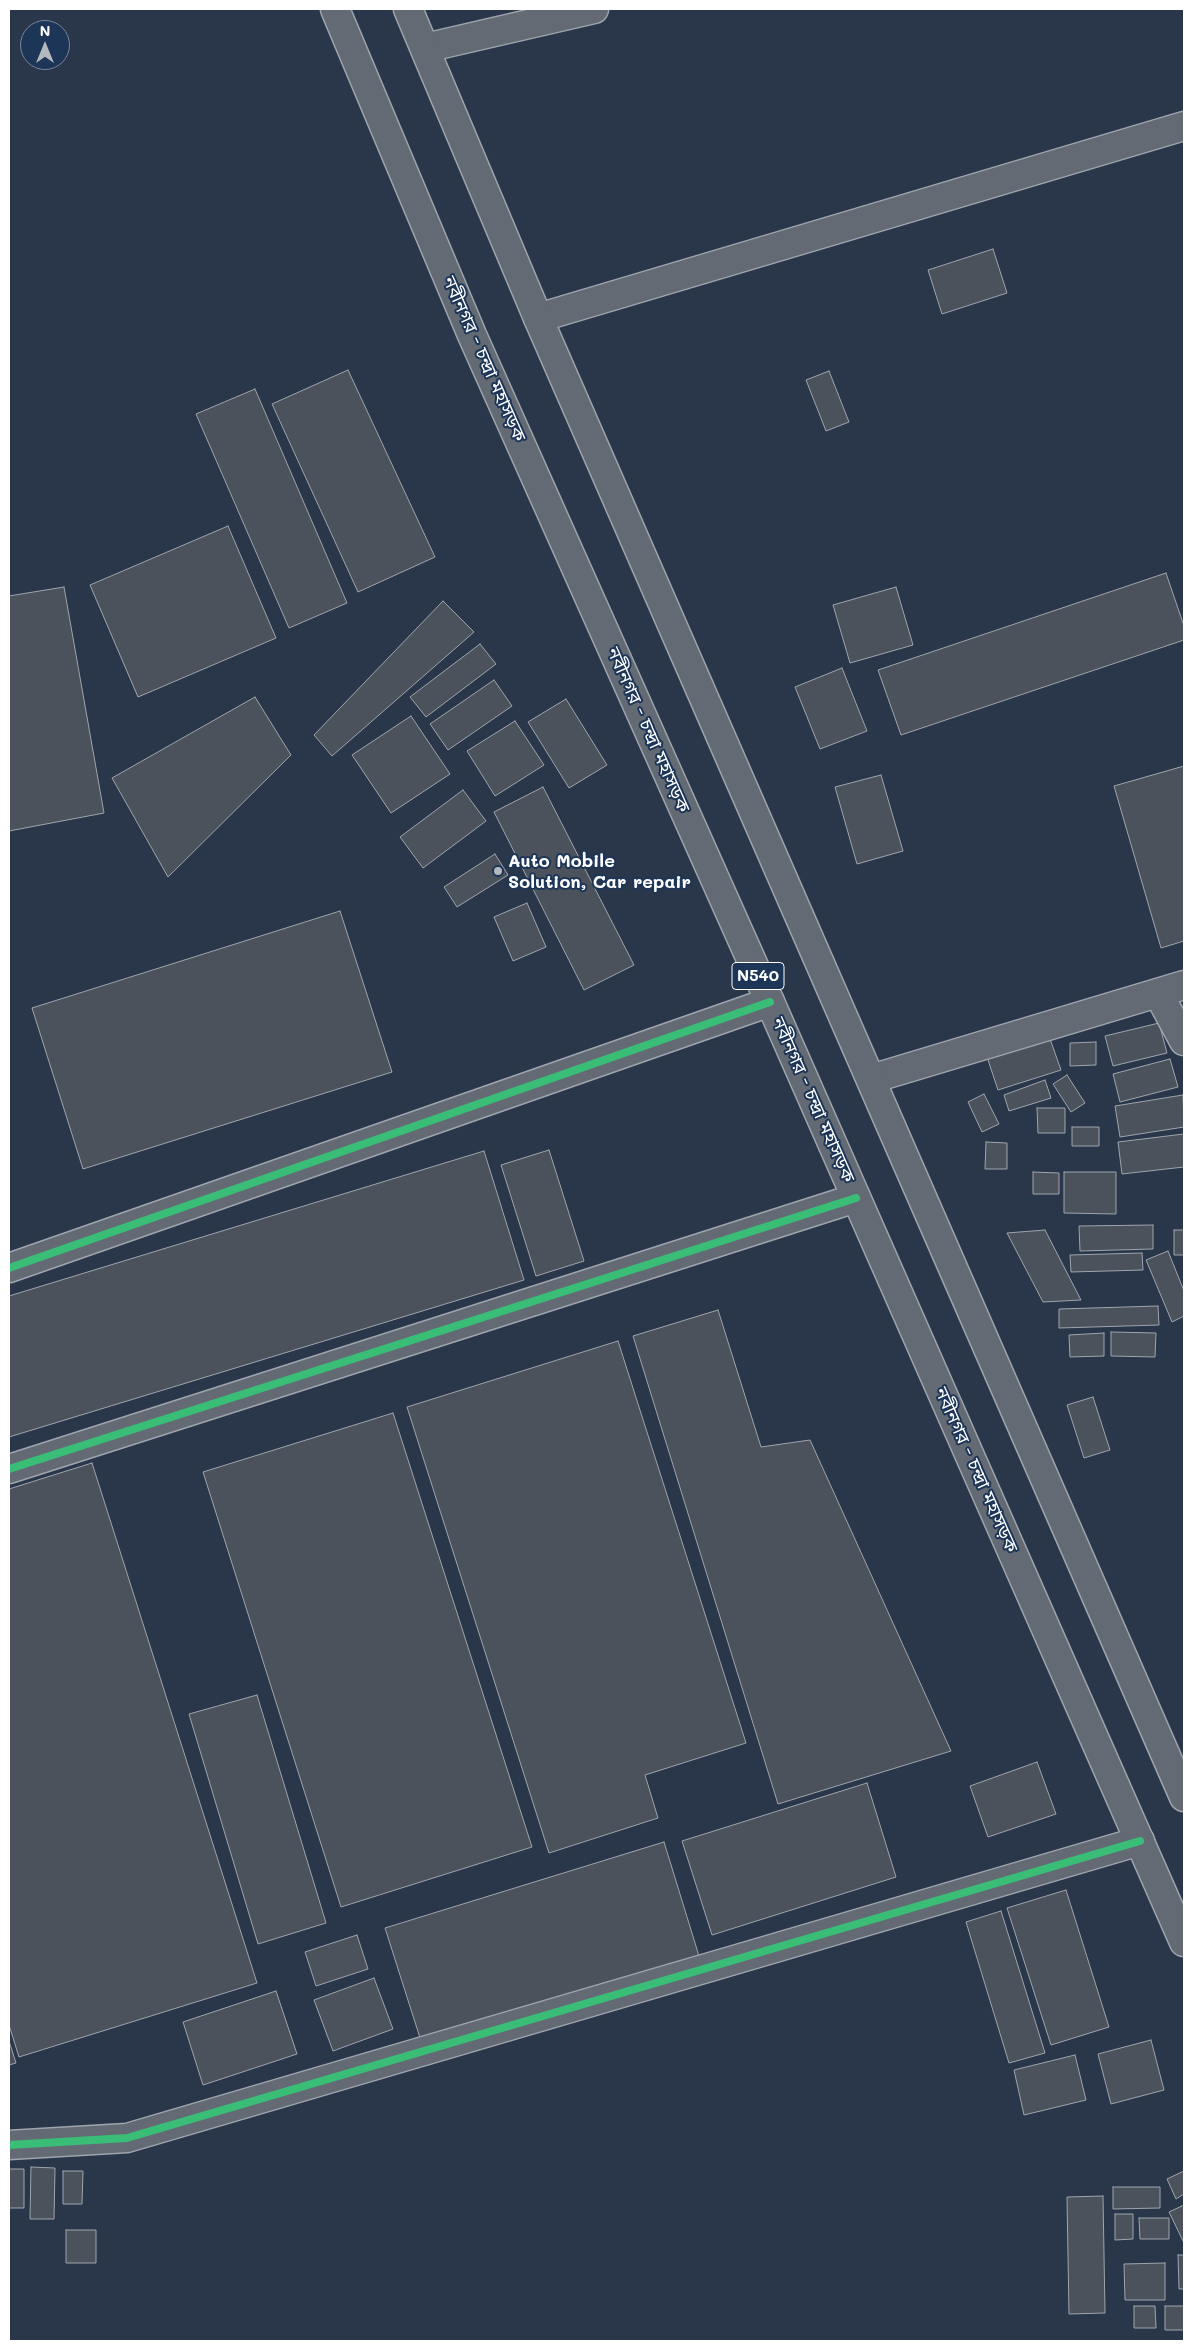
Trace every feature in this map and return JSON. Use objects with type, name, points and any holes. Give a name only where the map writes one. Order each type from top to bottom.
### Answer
[{"type":"main road","name":"নবীনগর - চন্দ্রা মহাসড়ক","points":[[335,9],[472,335],[770,1002],[1184,1942]]},
{"type":"main road","points":[[408,9],[538,318],[1184,1796]]},
{"type":"main road","points":[[425,48],[594,9]]},
{"type":"main road","points":[[538,318],[1184,126]]},
{"type":"main road","points":[[871,1079],[1184,985]]},
{"type":"main road","points":[[1158,993],[1184,1041]]},
{"type":"main road","points":[[9,1268],[770,1002]]},
{"type":"main road","points":[[9,1469],[856,1198]]},
{"type":"main road","points":[[9,2145],[127,2138],[1140,1840]]},
{"type":"building","points":[[993,249],[1007,293],[942,314],[928,270]]},
{"type":"building","points":[[348,370],[435,557],[358,592],[272,404]]},
{"type":"building","points":[[829,371],[849,422],[826,431],[806,380]]},
{"type":"building","points":[[255,389],[347,603],[289,628],[196,414]]},
{"type":"building","points":[[228,526],[276,638],[138,697],[90,585]]},
{"type":"building","points":[[1166,573],[1184,626],[1184,640],[901,735],[878,670]]},
{"type":"building","points":[[64,587],[104,813],[9,831],[9,596]]},
{"type":"building","points":[[896,587],[913,645],[850,663],[833,605]]},
{"type":"building","points":[[443,601],[474,632],[332,756],[314,735]]},
{"type":"building","points":[[480,644],[496,664],[426,717],[410,697]]},
{"type":"building","points":[[842,668],[867,731],[820,749],[795,687]]},
{"type":"building","points":[[494,680],[512,706],[448,750],[430,724]]},
{"type":"building","points":[[255,697],[291,755],[168,877],[112,778]]},
{"type":"building","points":[[566,699],[607,765],[569,788],[528,722]]},
{"type":"building","points":[[411,716],[450,774],[391,813],[352,755]]},
{"type":"building","points":[[515,721],[544,765],[495,796],[467,751]]},
{"type":"building","points":[[1184,766],[1184,941],[1161,948],[1114,786]]},
{"type":"building","points":[[881,775],[903,851],[857,864],[835,787]]},
{"type":"building","points":[[543,787],[634,965],[584,990],[494,812]]},
{"type":"building","points":[[463,790],[486,821],[423,868],[400,837]]},
{"type":"building","points":[[495,854],[508,875],[457,907],[444,887]]},
{"type":"building","points":[[527,903],[546,947],[513,961],[494,917]]},
{"type":"building","points":[[340,911],[392,1072],[83,1169],[32,1008]]},
{"type":"building","points":[[1159,1023],[1167,1053],[1113,1066],[1105,1036]]},
{"type":"building","points":[[1049,1036],[1061,1070],[998,1090],[987,1057]]},
{"type":"building","points":[[1096,1042],[1096,1065],[1070,1066],[1070,1043]]},
{"type":"building","points":[[1170,1059],[1178,1087],[1120,1102],[1113,1074]]},
{"type":"building","points":[[1067,1075],[1085,1103],[1071,1112],[1053,1084]]},
{"type":"building","points":[[1045,1080],[1051,1098],[1009,1111],[1004,1095]]},
{"type":"building","points":[[984,1094],[999,1124],[982,1132],[968,1102]]},
{"type":"building","points":[[1183,1095],[1184,1127],[1120,1137],[1115,1106]]},
{"type":"building","points":[[1037,1108],[1065,1108],[1065,1133],[1038,1133]]},
{"type":"building","points":[[1072,1127],[1099,1127],[1099,1146],[1072,1146]]},
{"type":"building","points":[[1184,1134],[1184,1167],[1122,1174],[1118,1142]]},
{"type":"building","points":[[986,1142],[1007,1143],[1007,1169],[985,1169]]},
{"type":"building","points":[[549,1150],[584,1261],[536,1276],[501,1165]]},
{"type":"building","points":[[484,1151],[524,1280],[9,1437],[9,1296]]},
{"type":"building","points":[[1033,1172],[1059,1173],[1059,1194],[1033,1194]]},
{"type":"building","points":[[1064,1172],[1116,1172],[1116,1214],[1064,1213]]},
{"type":"building","points":[[1153,1225],[1153,1249],[1080,1251],[1079,1226]]},
{"type":"building","points":[[1045,1230],[1081,1300],[1043,1302],[1007,1233]]},
{"type":"building","points":[[1174,1230],[1184,1230],[1184,1255],[1174,1255]]},
{"type":"building","points":[[1168,1251],[1184,1291],[1184,1316],[1172,1322],[1146,1260]]},
{"type":"building","points":[[1142,1253],[1143,1270],[1071,1272],[1070,1255]]},
{"type":"building","points":[[1158,1306],[1159,1325],[1059,1328],[1059,1309]]},
{"type":"building","points":[[718,1310],[761,1447],[810,1440],[951,1751],[778,1804],[633,1336]]},
{"type":"building","points":[[1111,1332],[1156,1333],[1155,1357],[1111,1356]]},
{"type":"building","points":[[1104,1333],[1104,1356],[1070,1357],[1069,1335]]},
{"type":"building","points":[[618,1341],[746,1743],[645,1775],[658,1818],[549,1853],[407,1407]]},
{"type":"building","points":[[1093,1397],[1110,1450],[1084,1458],[1067,1405]]},
{"type":"building","points":[[393,1413],[532,1847],[341,1907],[203,1472]]},
{"type":"building","points":[[92,1463],[257,1983],[19,2057],[9,2025],[9,1489]]},
{"type":"building","points":[[257,1695],[326,1923],[258,1944],[189,1714]]},
{"type":"building","points":[[1037,1762],[1056,1814],[988,1837],[970,1786]]},
{"type":"building","points":[[867,1783],[896,1877],[712,1935],[682,1841]]},
{"type":"building","points":[[664,1842],[699,1956],[421,2041],[385,1928]]},
{"type":"building","points":[[1066,1890],[1109,2027],[1051,2045],[1007,1908]]},
{"type":"building","points":[[1001,1911],[1045,2053],[1009,2063],[966,1922]]},
{"type":"building","points":[[357,1935],[368,1969],[316,1986],[305,1952]]},
{"type":"building","points":[[374,1978],[393,2029],[333,2051],[314,2000]]},
{"type":"building","points":[[276,1991],[297,2054],[203,2085],[183,2022]]},
{"type":"building","points":[[1151,2040],[1164,2090],[1111,2104],[1098,2054]]},
{"type":"building","points":[[9,2041],[16,2063],[9,2065]]},
{"type":"building","points":[[1075,2055],[1086,2100],[1024,2115],[1014,2070]]},
{"type":"building","points":[[31,2167],[55,2168],[54,2219],[30,2219]]},
{"type":"building","points":[[9,2169],[24,2169],[24,2208],[9,2208]]},
{"type":"building","points":[[63,2171],[83,2171],[82,2204],[63,2204]]},
{"type":"building","points":[[1184,2171],[1184,2194],[1176,2199],[1167,2179]]},
{"type":"building","points":[[1113,2187],[1160,2187],[1160,2208],[1113,2209]]},
{"type":"building","points":[[1103,2196],[1105,2313],[1069,2314],[1067,2197]]},
{"type":"building","points":[[1184,2205],[1184,2243],[1169,2212]]},
{"type":"building","points":[[1115,2214],[1133,2214],[1133,2239],[1115,2240]]},
{"type":"building","points":[[1139,2218],[1169,2218],[1169,2239],[1140,2239]]},
{"type":"building","points":[[66,2230],[96,2230],[96,2263],[66,2263]]},
{"type":"building","points":[[1178,2255],[1184,2255],[1184,2289],[1179,2289]]},
{"type":"building","points":[[1165,2263],[1165,2300],[1125,2300],[1124,2264]]},
{"type":"building","points":[[1134,2306],[1155,2306],[1156,2328],[1134,2328]]},
{"type":"building","points":[[1165,2306],[1184,2306],[1184,2330],[1165,2330]]},
{"type":"cycle path","points":[[9,1268],[770,1002]]},
{"type":"cycle path","points":[[9,1469],[856,1198]]},
{"type":"cycle path","points":[[9,2145],[127,2138],[1140,1841]]},
{"type":"place","name":"Auto Mobile Solution, Car repair","points":[[498,871]]}]
